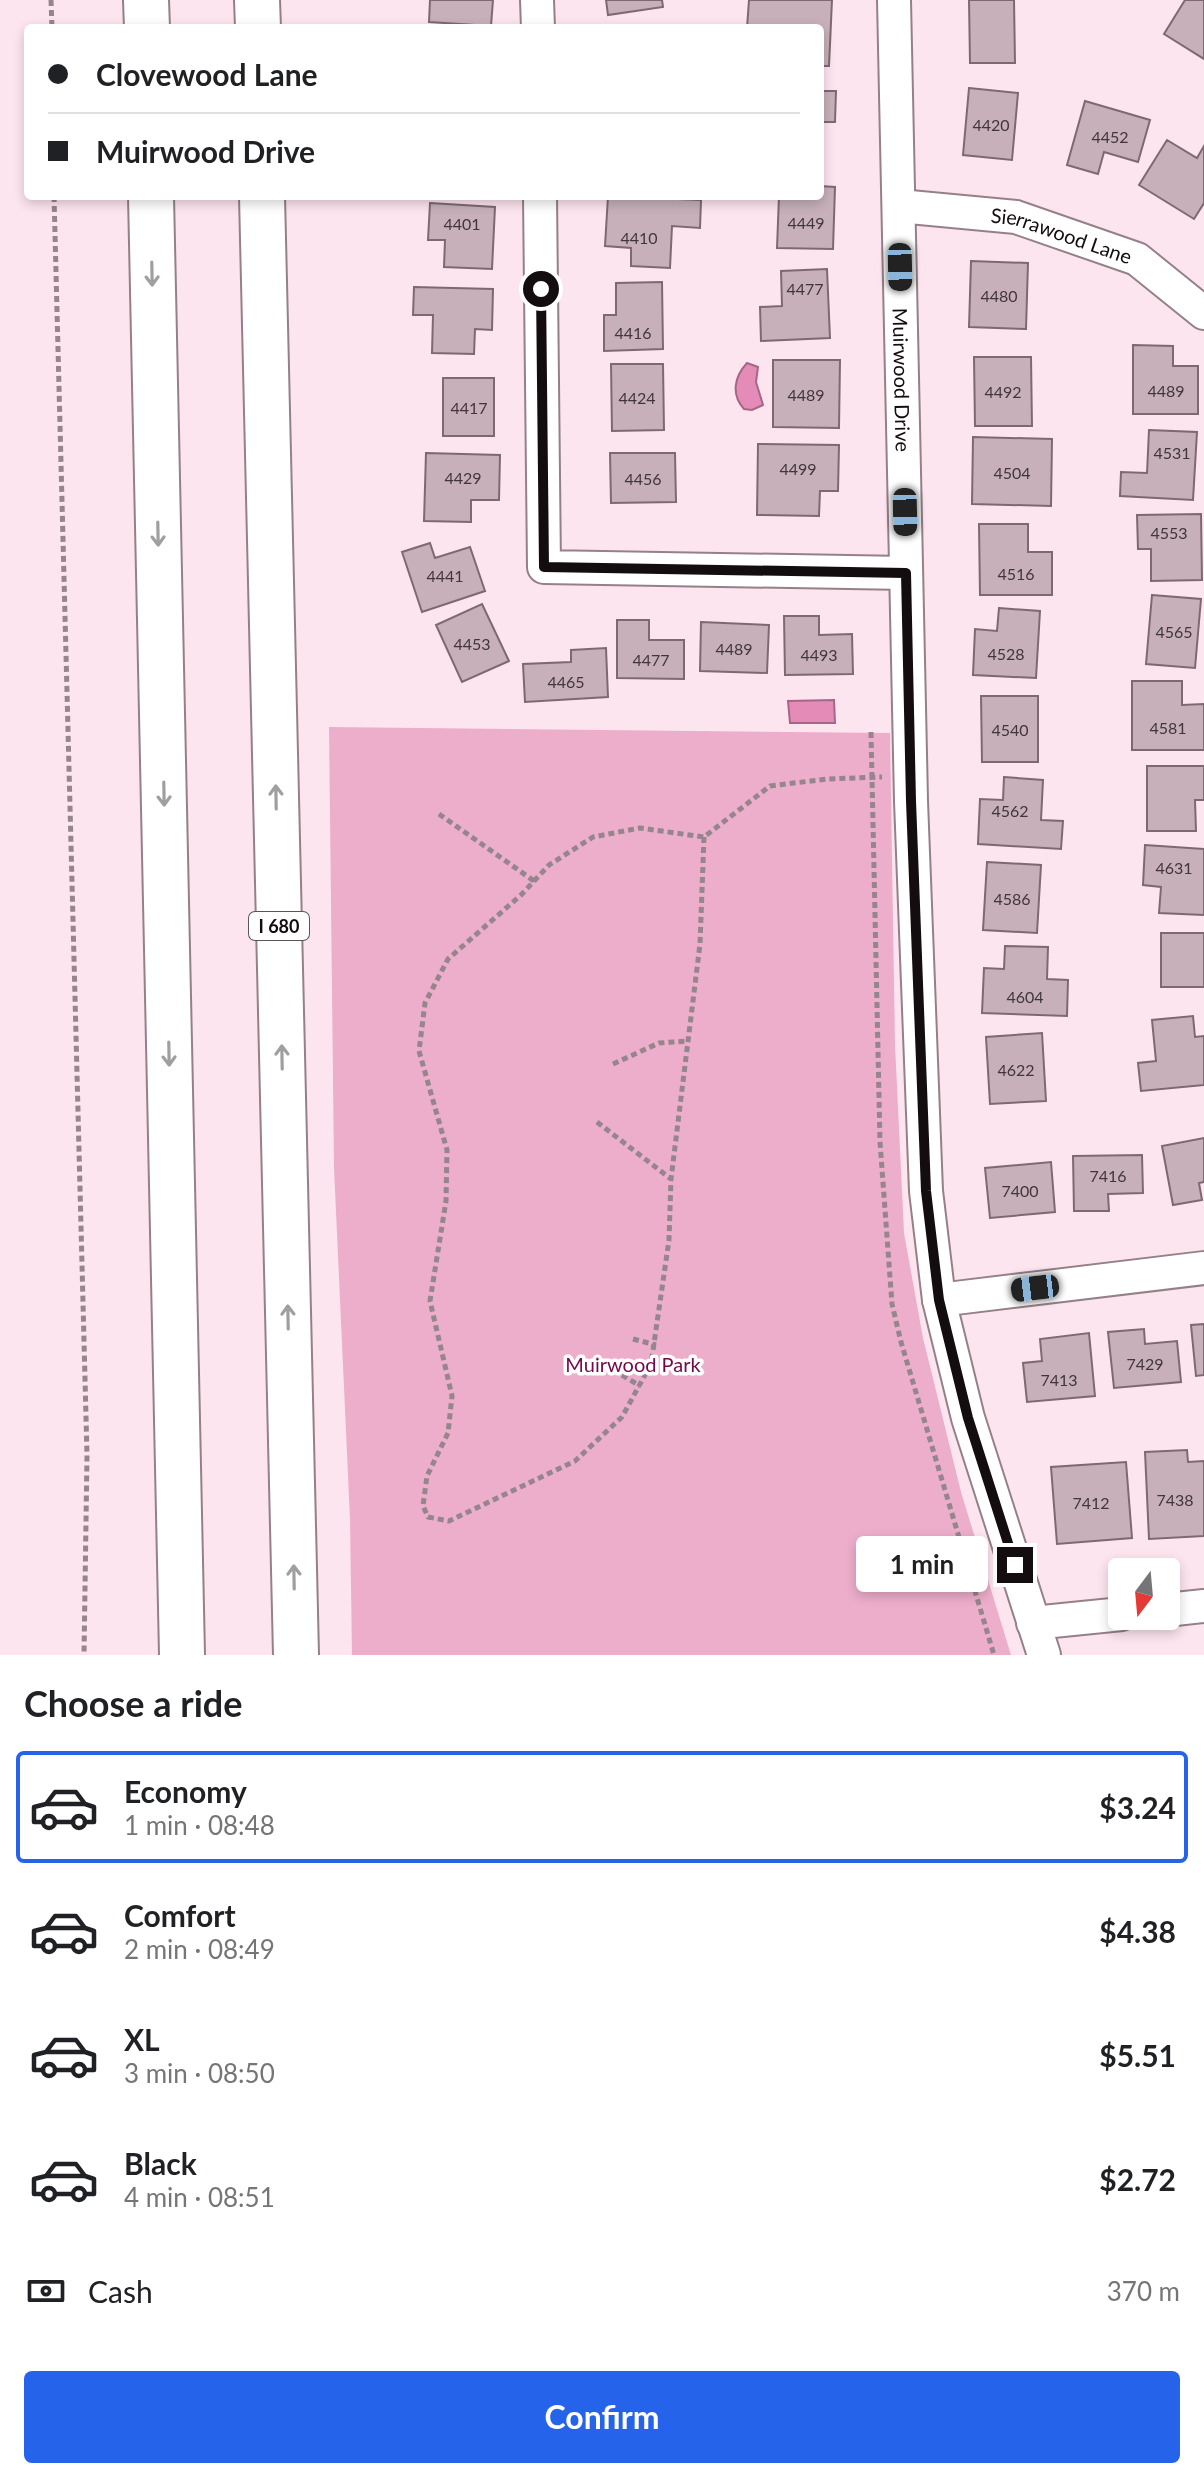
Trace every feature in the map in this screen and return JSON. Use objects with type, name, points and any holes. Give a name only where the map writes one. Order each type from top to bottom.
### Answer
[{"type":"highway","points":[[146,0],[147,24]]},
{"type":"highway","points":[[257,0],[258,24]]},
{"type":"highway","points":[[151,200],[182,1655]]},
{"type":"highway","name":"I 680","points":[[262,200],[296,1655]]},
{"type":"street","points":[[537,0],[538,24]]},
{"type":"street","name":"Muirwood Drive","points":[[894,0],[911,801],[926,1191],[939,1300],[968,1418],[1044,1655]]},
{"type":"street","points":[[540,200],[544,567],[906,573]]},
{"type":"street","name":"Sierrawood Lane","points":[[899,206],[1016,217],[1137,259],[1204,313]]},
{"type":"street","points":[[939,1300],[1204,1268]]},
{"type":"street","points":[[1180,1609],[1204,1606]]},
{"type":"street","points":[[1033,1623],[1108,1615]]},
{"type":"path","points":[[51,0],[52,24]]},
{"type":"path","points":[[54,200],[87,1455],[84,1655]]},
{"type":"path","points":[[871,732],[871,778]]},
{"type":"path","points":[[704,837],[700,944],[671,1179],[669,1240],[651,1364],[622,1417],[575,1461],[449,1521],[428,1517],[423,1506],[427,1476],[448,1433],[452,1396],[430,1301],[446,1201],[447,1150],[419,1051],[425,1003],[448,959],[521,895],[549,865],[593,837],[640,828],[704,837],[770,786],[891,776]]},
{"type":"path","points":[[439,814],[534,881]]},
{"type":"path","points":[[613,1064],[659,1043],[688,1041]]},
{"type":"path","points":[[597,1122],[671,1179]]},
{"type":"path","points":[[633,1339],[656,1345]]},
{"type":"path","points":[[622,1375],[640,1386]]},
{"type":"green space","name":"Muirwood Park","points":[[329,727],[890,733],[895,1045],[904,1233],[923,1338],[961,1492],[1011,1655],[352,1655],[350,1519],[334,1168]]},
{"type":"shaded area","points":[[747,363],[758,367],[756,382],[763,405],[752,410],[744,409],[736,392],[739,374]]},
{"type":"shaded area","points":[[834,700],[835,723],[790,723],[788,701]]},
{"type":"building","points":[[430,0],[493,0],[491,24],[429,22]]},
{"type":"building","points":[[606,0],[662,0],[663,7],[608,15]]},
{"type":"building","points":[[749,0],[832,0],[829,66],[824,66],[824,24],[747,24]]},
{"type":"building","points":[[969,0],[1014,0],[1015,63],[970,63]]},
{"type":"building","points":[[1185,0],[1204,0],[1204,59],[1164,34]]},
{"type":"building","points":[[969,88],[1018,93],[1012,160],[963,155]]},
{"type":"building","points":[[824,91],[836,91],[835,122],[824,122]]},
{"type":"building","points":[[1085,101],[1150,120],[1138,162],[1104,152],[1098,174],[1067,165]]},
{"type":"building","points":[[1167,140],[1197,158],[1204,146],[1204,203],[1194,219],[1139,185]]},
{"type":"building","points":[[824,186],[835,187],[833,249],[777,248],[779,200],[824,200]]},
{"type":"building","points":[[608,200],[701,200],[700,228],[672,226],[670,268],[631,266],[631,248],[605,246]]},
{"type":"building","points":[[430,203],[495,207],[492,269],[444,267],[445,240],[428,240]]},
{"type":"building","points":[[971,261],[1028,263],[1026,329],[969,327]]},
{"type":"building","points":[[827,269],[830,338],[761,341],[760,307],[782,306],[781,271]]},
{"type":"building","points":[[662,282],[663,349],[604,351],[604,315],[616,315],[616,283]]},
{"type":"building","points":[[414,287],[493,289],[492,330],[475,329],[474,354],[432,353],[433,315],[413,315]]},
{"type":"building","points":[[1133,345],[1173,346],[1173,366],[1198,366],[1198,414],[1133,414]]},
{"type":"building","points":[[974,357],[1031,357],[1032,426],[975,426]]},
{"type":"building","points":[[773,360],[840,360],[839,428],[773,427]]},
{"type":"building","points":[[611,364],[663,364],[664,430],[612,431]]},
{"type":"building","points":[[443,378],[494,378],[494,436],[443,436]]},
{"type":"building","points":[[1149,430],[1197,432],[1193,500],[1120,496],[1121,472],[1147,473]]},
{"type":"building","points":[[973,437],[1052,439],[1051,506],[972,504]]},
{"type":"building","points":[[758,444],[839,445],[838,491],[820,491],[819,516],[757,515]]},
{"type":"building","points":[[426,453],[500,455],[499,500],[471,500],[471,522],[424,521]]},
{"type":"building","points":[[610,453],[675,453],[676,502],[611,503]]},
{"type":"building","points":[[1201,514],[1202,580],[1151,581],[1151,549],[1138,549],[1137,515]]},
{"type":"building","points":[[979,524],[1028,524],[1028,552],[1052,552],[1052,595],[980,595]]},
{"type":"building","points":[[430,543],[435,558],[470,547],[485,591],[422,612],[402,552]]},
{"type":"building","points":[[1152,595],[1201,599],[1195,668],[1146,664]]},
{"type":"building","points":[[482,604],[509,661],[462,682],[436,625]]},
{"type":"building","points":[[999,608],[1040,611],[1036,678],[973,675],[975,629],[997,631]]},
{"type":"building","points":[[784,616],[819,616],[819,635],[852,634],[853,674],[785,675]]},
{"type":"building","points":[[617,620],[649,620],[649,640],[684,640],[684,679],[617,678]]},
{"type":"building","points":[[701,622],[769,625],[767,673],[700,671]]},
{"type":"building","points":[[606,648],[608,697],[525,702],[523,664],[571,662],[571,650]]},
{"type":"building","points":[[1132,681],[1182,681],[1182,705],[1204,704],[1204,750],[1132,750]]},
{"type":"building","points":[[981,696],[1038,696],[1038,762],[982,762]]},
{"type":"building","points":[[1147,766],[1204,766],[1204,800],[1195,800],[1196,831],[1147,831]]},
{"type":"building","points":[[1004,777],[1043,780],[1041,820],[1063,821],[1061,849],[978,844],[980,799],[1003,800]]},
{"type":"building","points":[[1145,845],[1204,849],[1204,915],[1159,913],[1161,887],[1143,885]]},
{"type":"building","points":[[987,862],[1041,865],[1037,933],[983,930]]},
{"type":"building","points":[[1161,933],[1204,933],[1204,987],[1161,987]]},
{"type":"building","points":[[1005,946],[1048,947],[1047,979],[1068,980],[1067,1016],[982,1013],[984,968],[1004,969]]},
{"type":"building","points":[[1193,1016],[1195,1037],[1204,1036],[1204,1085],[1141,1091],[1138,1063],[1156,1061],[1152,1020]]},
{"type":"building","points":[[1042,1033],[1046,1101],[990,1104],[986,1037]]},
{"type":"building","points":[[1204,1138],[1204,1182],[1199,1183],[1202,1200],[1173,1205],[1162,1146]]},
{"type":"building","points":[[1142,1155],[1143,1193],[1108,1194],[1109,1211],[1074,1211],[1073,1156]]},
{"type":"building","points":[[1051,1162],[1055,1212],[990,1218],[985,1168]]},
{"type":"building","points":[[1204,1324],[1204,1375],[1196,1376],[1191,1325]]},
{"type":"building","points":[[1144,1329],[1145,1344],[1177,1341],[1181,1382],[1114,1388],[1108,1332]]},
{"type":"building","points":[[1089,1333],[1095,1396],[1027,1402],[1023,1363],[1042,1361],[1040,1339]]},
{"type":"building","points":[[1187,1450],[1188,1462],[1204,1461],[1204,1536],[1149,1539],[1145,1452]]},
{"type":"building","points":[[1126,1462],[1132,1538],[1057,1544],[1051,1467]]},
{"type":"route","points":[[541,289],[544,567],[906,573],[926,1191],[939,1300],[968,1418],[1015,1565]]}]
